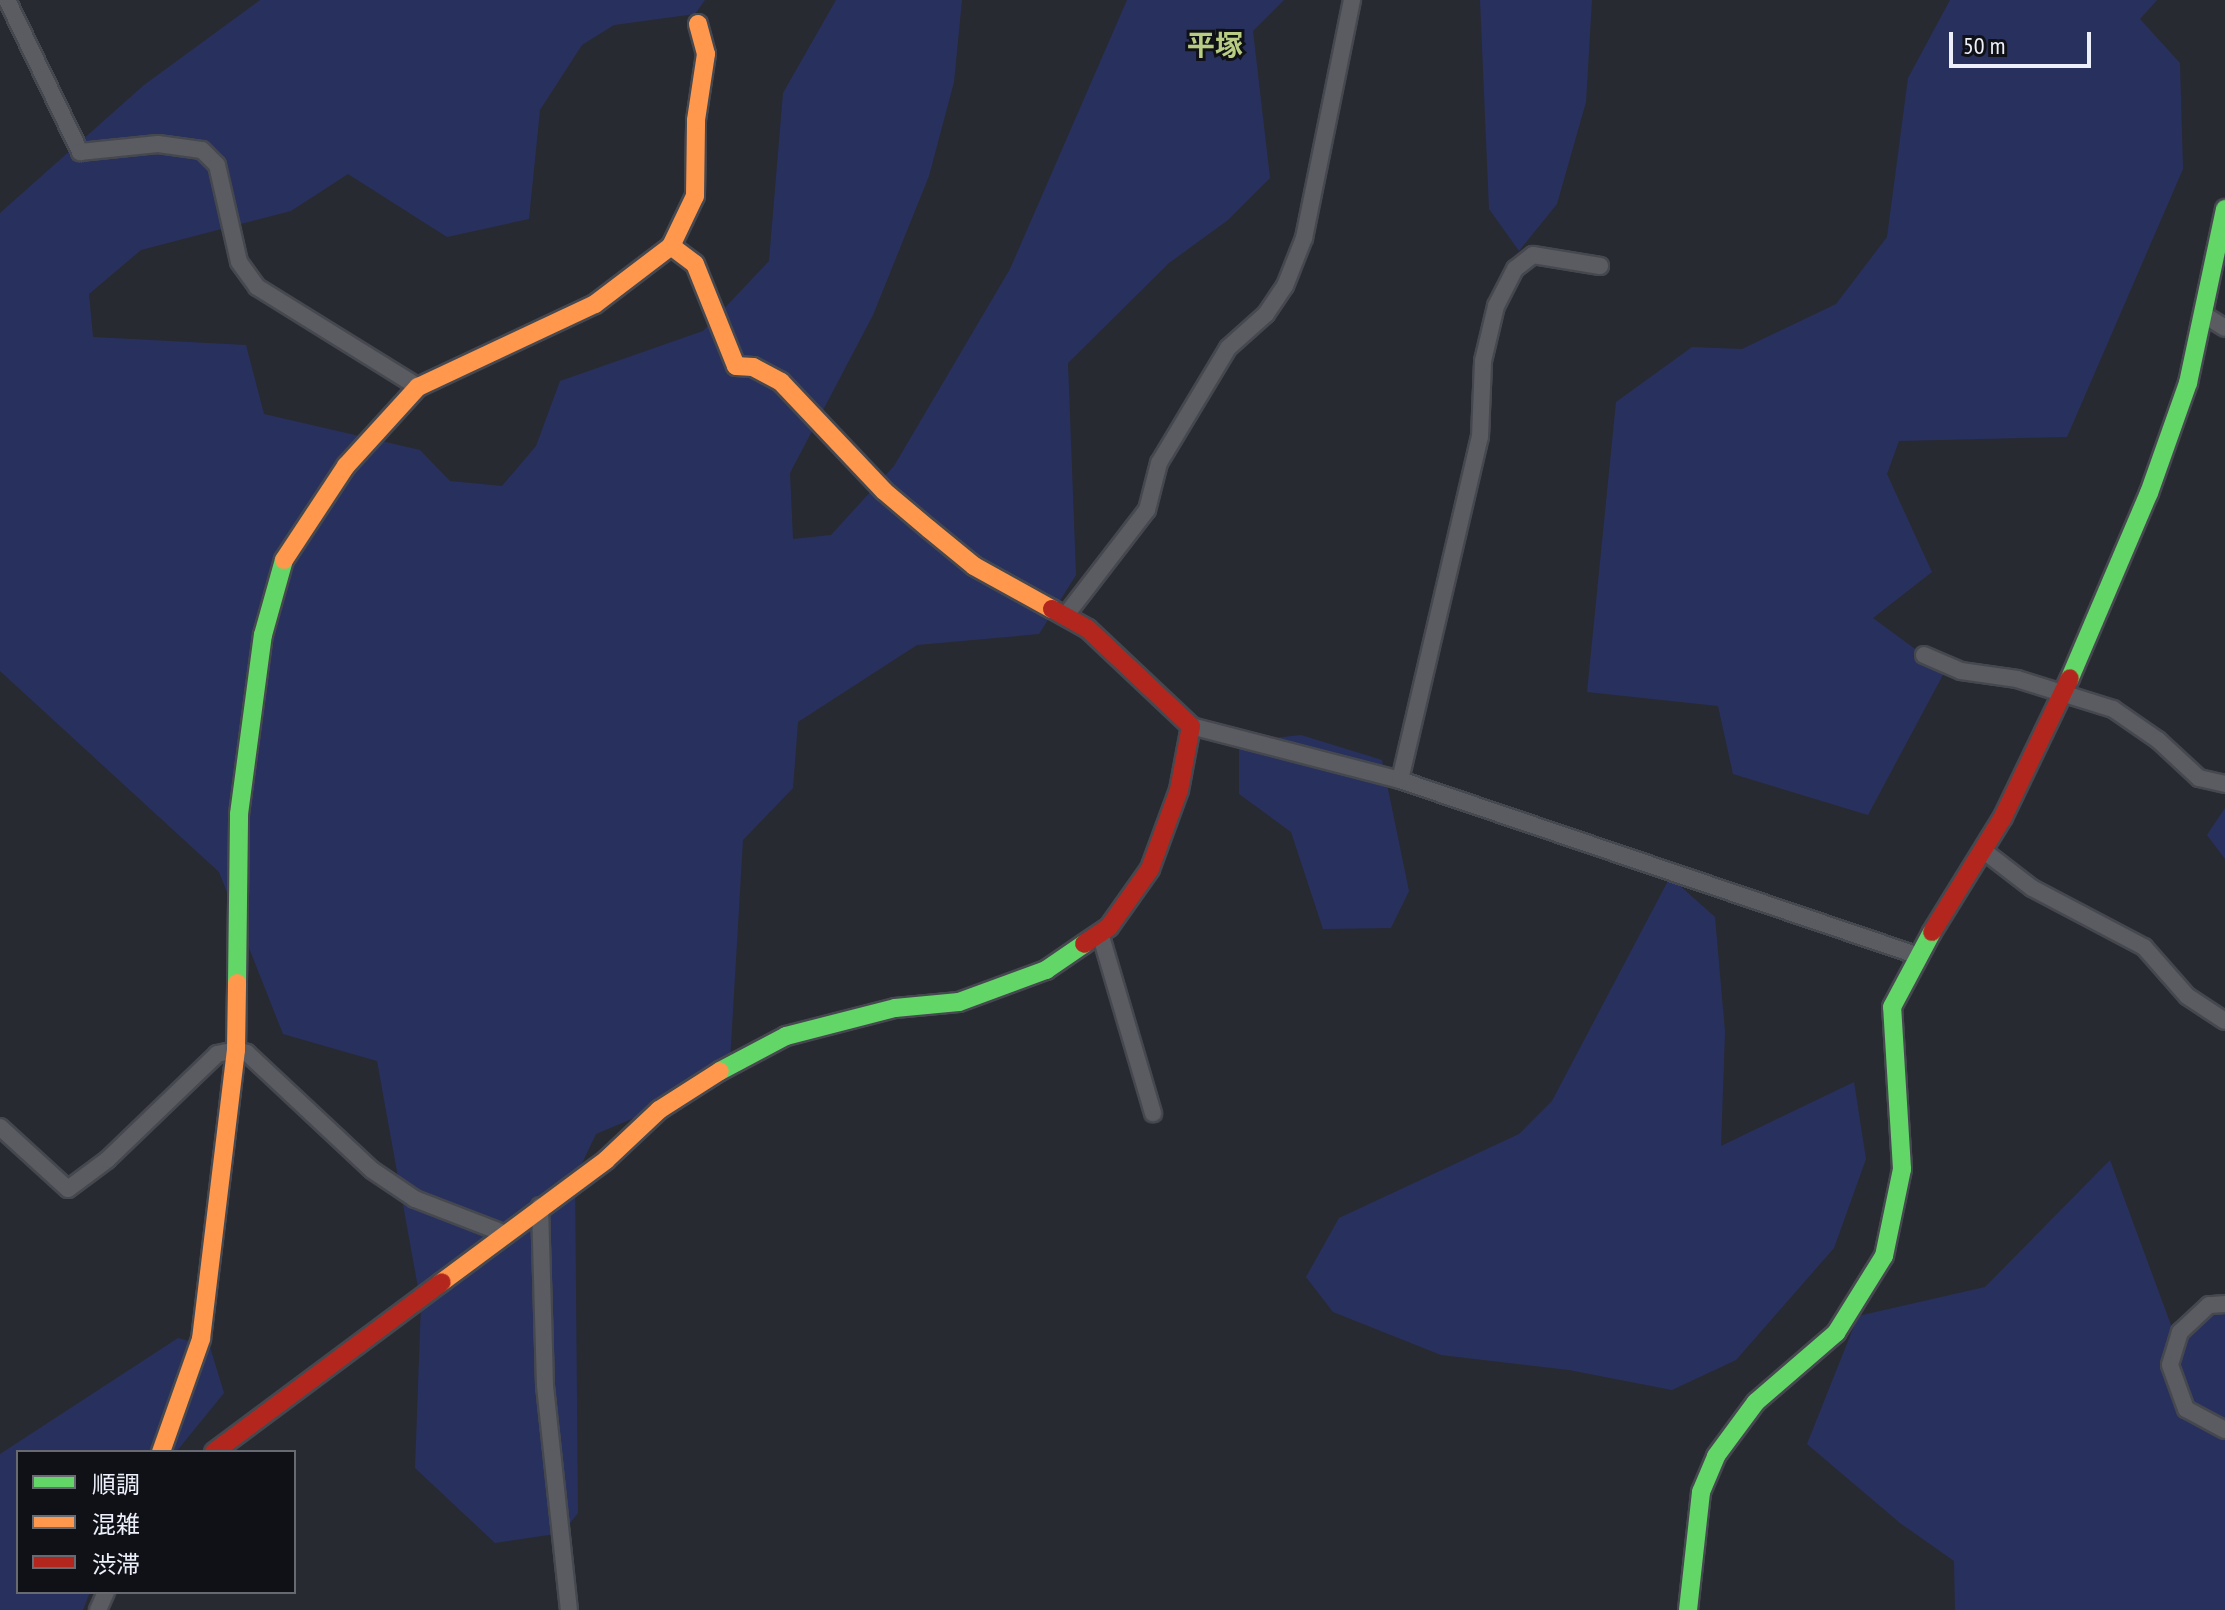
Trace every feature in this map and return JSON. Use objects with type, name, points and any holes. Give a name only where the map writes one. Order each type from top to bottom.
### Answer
[{"type":"street","points":[[7,0],[80,152],[158,144],[202,150],[217,165],[239,262],[257,287],[418,387]]},
{"type":"street","points":[[1066,615],[1147,510],[1159,463],[1228,348],[1266,314],[1285,286],[1304,238],[1352,0]]},
{"type":"street","points":[[162,1450],[201,1339],[236,1050],[239,814],[263,635],[297,535],[346,466],[418,387],[569,319],[671,246],[695,196],[696,120],[706,54],[698,24]]},
{"type":"street","points":[[1688,1610],[1701,1492],[1716,1456],[1756,1402],[1836,1333],[1884,1256],[1902,1169],[1892,1007],[1916,955],[1984,851],[2064,693],[2149,493],[2206,316],[2225,209]]},
{"type":"street","points":[[671,246],[700,274],[736,366],[753,367],[781,382],[884,491],[974,566],[1088,629],[1191,726],[1400,780],[1916,955]]},
{"type":"street","points":[[1400,780],[1480,437],[1483,361],[1496,306],[1515,269],[1533,255],[1600,266]]},
{"type":"street","points":[[2206,316],[2225,328]]},
{"type":"street","points":[[1924,655],[1961,671],[2017,679],[2113,709],[2199,778],[2225,784]]},
{"type":"street","points":[[217,1450],[503,1233],[606,1160],[659,1110],[747,1054],[786,1036],[895,1008],[959,1002],[1046,970],[1100,933],[1150,869],[1179,790],[1191,726]]},
{"type":"street","points":[[1984,851],[2032,888],[2144,947],[2187,996],[2225,1021]]},
{"type":"street","points":[[1100,933],[1153,1113]]},
{"type":"street","points":[[0,1127],[68,1189],[107,1160],[217,1054],[236,1050],[247,1053],[353,1154],[415,1199],[503,1233]]},
{"type":"street","points":[[540,1206],[545,1386],[569,1610]]},
{"type":"street","points":[[2225,1304],[2209,1305],[2180,1332],[2170,1365],[2186,1409],[2225,1430]]},
{"type":"shaded area","points":[[260,0],[705,0],[695,14],[614,25],[582,45],[540,110],[529,219],[447,237],[348,174],[291,211],[141,250],[89,294],[93,337],[246,345],[264,414],[420,450],[450,481],[502,486],[536,446],[560,381],[703,331],[769,261],[783,93],[836,0],[962,0],[954,82],[929,176],[873,315],[790,473],[793,539],[831,535],[894,466],[1010,269],[1127,0],[1284,0],[1253,31],[1270,178],[1228,220],[1169,263],[1068,363],[1076,575],[1039,634],[917,645],[798,722],[793,788],[743,840],[729,1078],[596,1134],[575,1178],[578,1513],[562,1533],[495,1543],[415,1468],[421,1304],[377,1061],[283,1034],[219,872],[0,671],[0,213],[144,85]]},
{"type":"shaded area","points":[[1480,0],[1592,0],[1586,102],[1557,204],[1519,251],[1489,209]]},
{"type":"shaded area","points":[[1950,0],[2157,0],[2140,19],[2180,63],[2183,169],[2067,437],[1899,441],[1887,474],[1932,572],[1873,618],[1945,671],[1868,815],[1733,774],[1718,706],[1587,692],[1616,402],[1692,347],[1742,349],[1836,304],[1887,237],[1908,78]]},
{"type":"shaded area","points":[[1301,735],[1382,760],[1409,891],[1391,928],[1323,929],[1291,832],[1239,794],[1239,742]]},
{"type":"shaded area","points":[[2225,808],[2225,859],[2207,835]]},
{"type":"shaded area","points":[[1670,877],[1715,917],[1725,1032],[1721,1146],[1854,1082],[1866,1159],[1834,1248],[1736,1360],[1672,1390],[1569,1370],[1441,1355],[1333,1312],[1306,1277],[1339,1218],[1519,1134],[1552,1101]]},
{"type":"shaded area","points":[[2110,1160],[2178,1344],[2211,1308],[2225,1308],[2225,1426],[2208,1425],[2225,1438],[2225,1610],[1955,1610],[1954,1561],[1900,1523],[1807,1444],[1858,1316],[1985,1287]]},
{"type":"shaded area","points":[[178,1338],[210,1347],[224,1393],[178,1450],[16,1450],[16,1594],[89,1594],[83,1610],[0,1610],[0,1454]]},
{"type":"traffic: fast","points":[[2070,678],[2149,493],[2188,383],[2225,209]]},
{"type":"traffic: fast","points":[[237,983],[239,814],[263,635],[284,560]]},
{"type":"traffic: fast","points":[[1688,1610],[1701,1492],[1716,1456],[1756,1402],[1836,1333],[1884,1256],[1902,1169],[1892,1007],[1932,932]]},
{"type":"traffic: fast","points":[[720,1071],[786,1036],[895,1008],[959,1002],[1046,970],[1084,944]]},
{"type":"traffic: slow","points":[[284,560],[346,466],[418,387],[595,304],[671,246],[695,196],[696,120],[706,54],[698,24]]},
{"type":"traffic: slow","points":[[671,246],[695,264],[736,366],[753,367],[781,382],[884,491],[929,529],[974,566],[1052,609]]},
{"type":"traffic: slow","points":[[162,1450],[201,1339],[236,1050],[237,983]]},
{"type":"traffic: slow","points":[[442,1282],[606,1160],[659,1110],[720,1071]]},
{"type":"traffic: jam","points":[[1052,609],[1088,629],[1191,726],[1179,790],[1150,869],[1109,927],[1084,944]]},
{"type":"traffic: jam","points":[[1932,932],[2003,817],[2070,678]]},
{"type":"traffic: jam","points":[[217,1450],[442,1282]]},
{"type":"district","name":"平塚","points":[[1215,45]]}]
